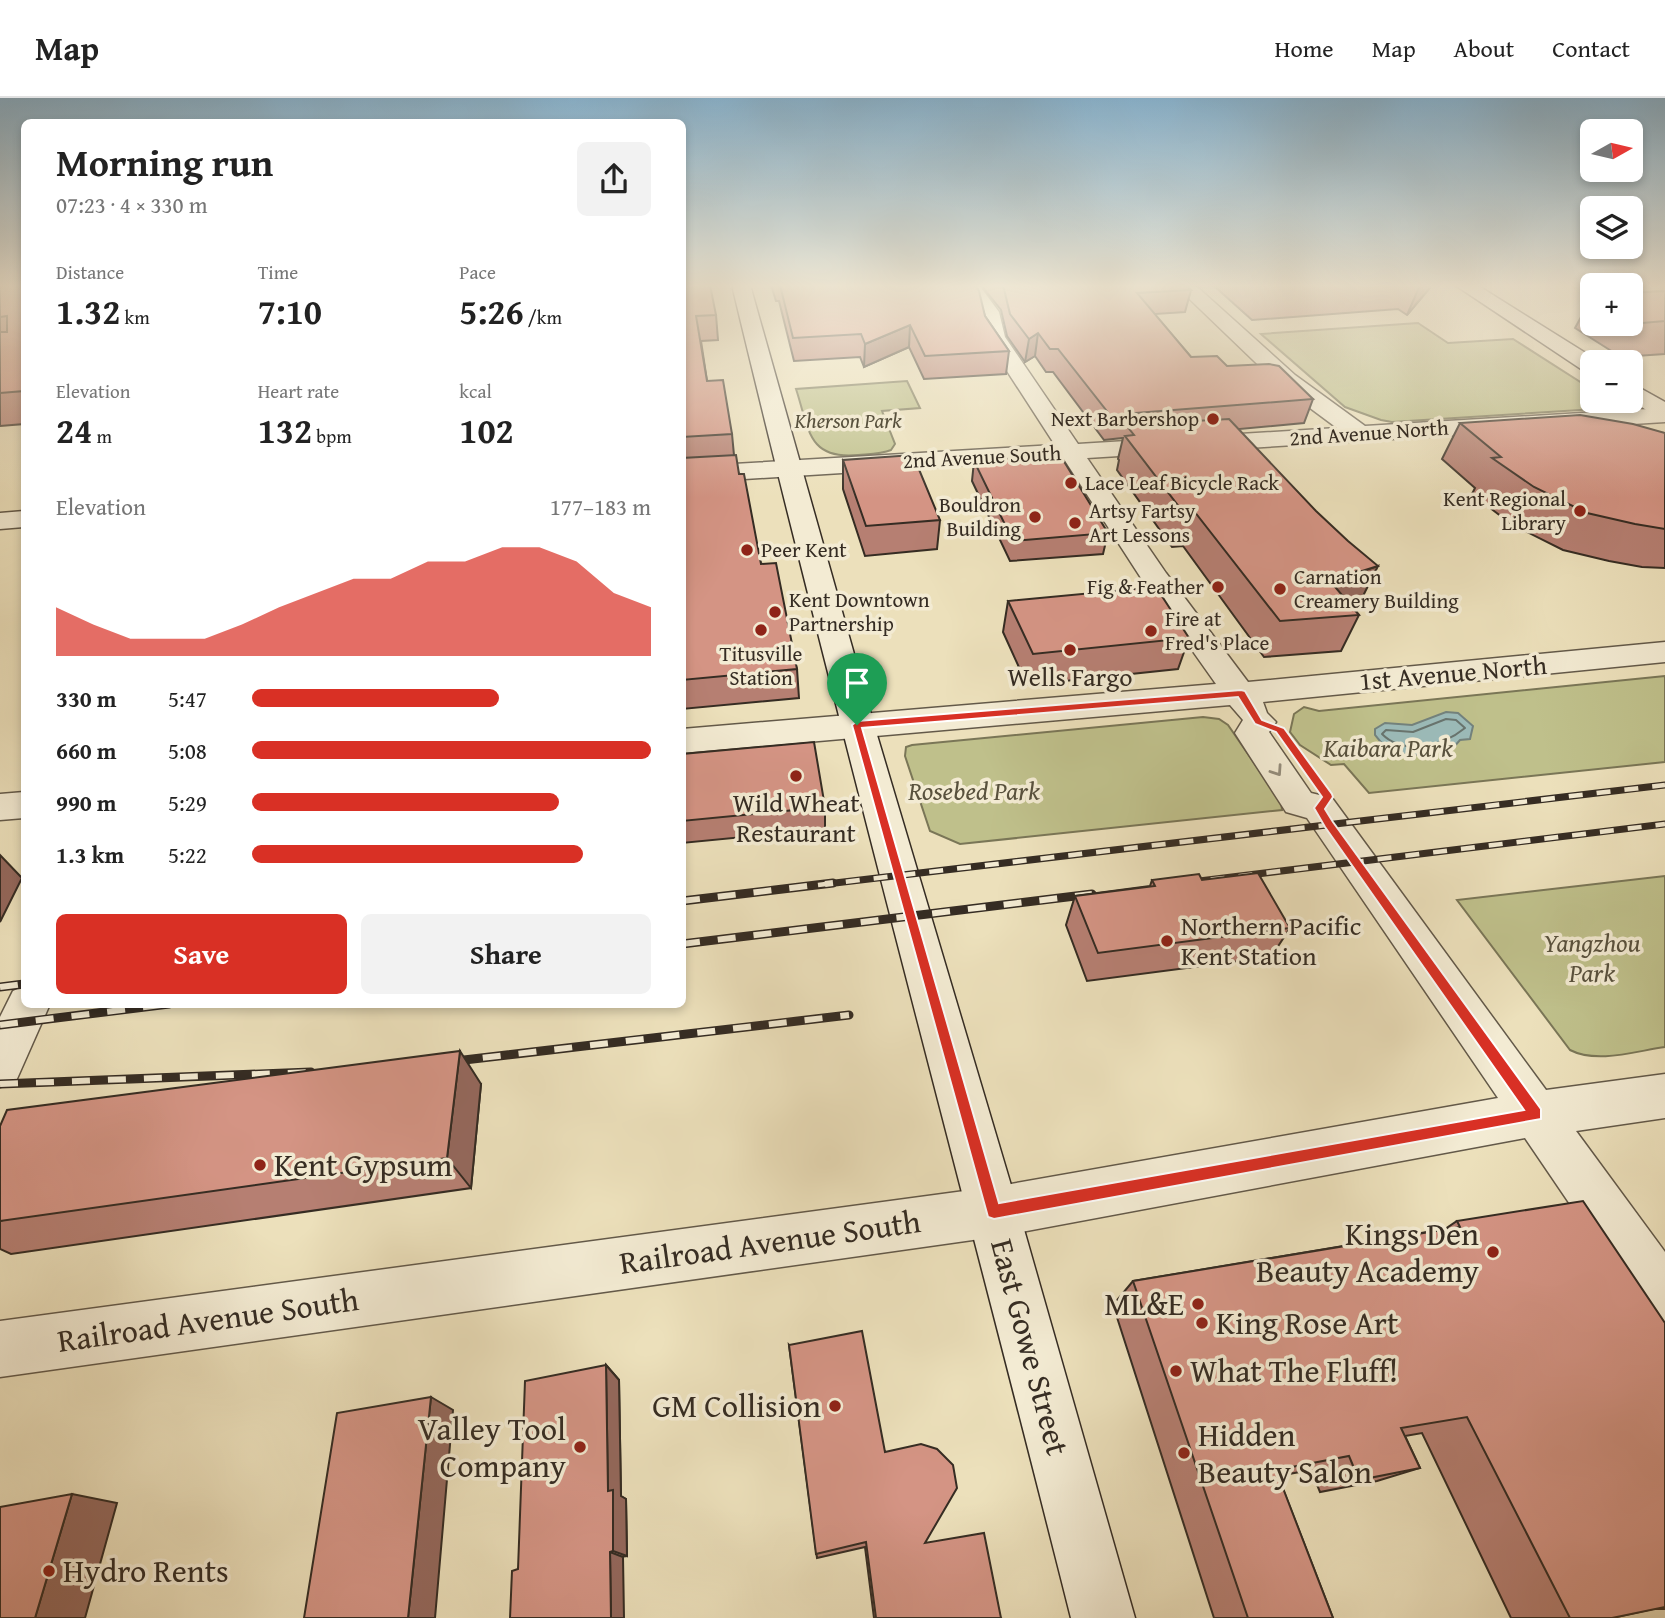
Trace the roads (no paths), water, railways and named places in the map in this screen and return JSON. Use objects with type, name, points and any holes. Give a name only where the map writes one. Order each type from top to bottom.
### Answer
[{"type":"street","name":"East Gowe Street","points":[[760,356],[857,725],[994,1212],[1102,1618]]},
{"type":"street","points":[[1008,356],[1155,578],[1250,708],[1252,733],[1299,803],[1324,816],[1665,1297]]},
{"type":"street","points":[[1261,356],[1287,380],[1359,433]]},
{"type":"street","points":[[1643,398],[1665,413]]},
{"type":"street","name":"2nd Avenue North","points":[[1073,452],[1665,413]]},
{"type":"street","name":"2nd Avenue South","points":[[686,475],[1073,452]]},
{"type":"street","points":[[0,521],[21,519]]},
{"type":"street","name":"1st Avenue North","points":[[686,741],[857,725],[1250,708],[1665,652]]},
{"type":"street","points":[[0,807],[21,805]]},
{"type":"street","points":[[0,1066],[26,1008]]},
{"type":"street","name":"Railroad Avenue South","points":[[0,1349],[994,1212],[1536,1114],[1665,1096]]},
{"type":"water","points":[[1446,712],[1458,713],[1473,726],[1470,739],[1460,740],[1453,748],[1433,748],[1417,755],[1407,755],[1388,751],[1375,735],[1375,729],[1385,723],[1412,725]]},
{"type":"railway","points":[[818,885],[1665,785]]},
{"type":"railway","points":[[1183,883],[1665,824]]},
{"type":"railway","points":[[686,901],[833,883]]},
{"type":"railway","points":[[686,944],[1092,894]]},
{"type":"railway","points":[[0,987],[21,984]]},
{"type":"railway","points":[[0,1025],[137,1008]]},
{"type":"railway","points":[[447,1062],[849,1015]]},
{"type":"railway","points":[[0,1084],[311,1072]]},
{"type":"place","name":"Next Barbershop","points":[[1213,419]]},
{"type":"place","name":"Lace Leaf Bicycle Rack","points":[[1071,483]]},
{"type":"place","name":"Kent Regional Library","points":[[1580,511]]},
{"type":"place","name":"Bouldron Building","points":[[1035,517]]},
{"type":"place","name":"Artsy Fartsy Art Lessons","points":[[1075,523]]},
{"type":"place","name":"Peer Kent","points":[[747,550]]},
{"type":"place","name":"Fig & Feather","points":[[1218,587]]},
{"type":"place","name":"Carnation Creamery Building","points":[[1280,589]]},
{"type":"place","name":"Kent Downtown Partnership","points":[[775,612]]},
{"type":"place","name":"Titusville Station","points":[[761,630]]},
{"type":"place","name":"Fire at Fred's Place","points":[[1151,631]]},
{"type":"place","name":"Wells Fargo","points":[[1070,650]]},
{"type":"place","name":"Wild Wheat Restaurant","points":[[796,776]]},
{"type":"place","name":"Northern Pacific Kent Station","points":[[1167,941]]},
{"type":"place","name":"Kent Gypsum","points":[[260,1165]]},
{"type":"place","name":"Kings Den Beauty Academy","points":[[1493,1252]]},
{"type":"place","name":"ML&E","points":[[1198,1304]]},
{"type":"place","name":"King Rose Art","points":[[1202,1323]]},
{"type":"place","name":"What The Fluff!","points":[[1176,1371]]},
{"type":"place","name":"GM Collision","points":[[835,1406]]},
{"type":"place","name":"Valley Tool Company","points":[[580,1447]]},
{"type":"place","name":"Hidden Beauty Salon","points":[[1184,1453]]},
{"type":"place","name":"Hydro Rents","points":[[49,1571]]},
{"type":"park label","name":"Kherson Park","points":[[848,421]]},
{"type":"park label","name":"Kaibara Park","points":[[1388,748]]},
{"type":"park label","name":"Rosebed Park","points":[[974,791]]},
{"type":"park label","name":"Yangzhou Park","points":[[1592,958]]}]
